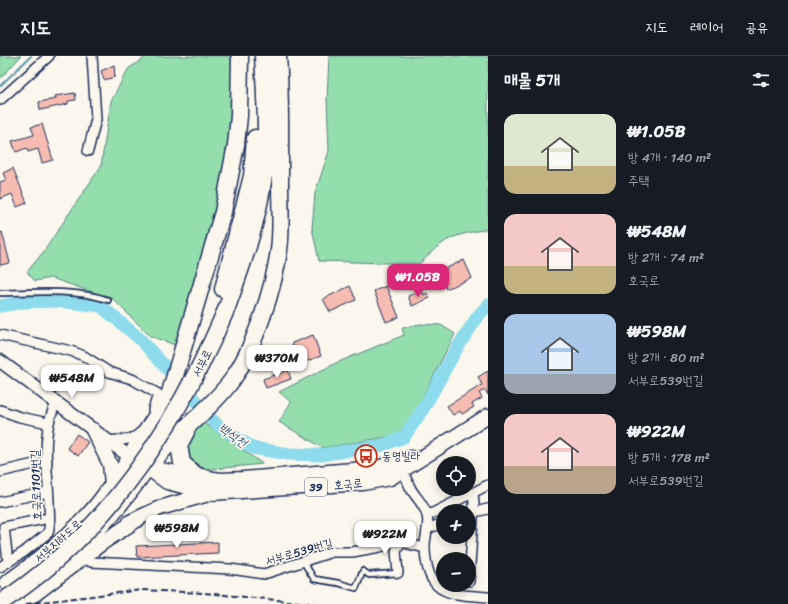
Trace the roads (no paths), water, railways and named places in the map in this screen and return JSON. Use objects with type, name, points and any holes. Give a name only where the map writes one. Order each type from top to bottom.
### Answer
[{"type":"highway","points":[[127,455],[143,436],[164,395],[185,345],[223,212],[231,174],[239,116],[240,56]]},
{"type":"highway","name":"서부로","points":[[1,587],[67,539],[89,516],[133,462],[166,414],[222,308],[234,249],[252,176],[255,136],[255,56]]},
{"type":"highway","name":"서부로","points":[[8,603],[71,546],[95,522],[132,478],[156,445],[185,396],[252,235],[264,174],[265,120],[263,56]]},
{"type":"highway","points":[[148,468],[163,449],[193,422],[231,381],[241,366],[260,322],[279,250],[280,95],[278,56]]},
{"type":"highway","points":[[193,422],[180,440],[178,449],[180,458],[185,468],[210,486]]},
{"type":"main road","name":"호국로","points":[[210,486],[257,478],[388,466],[412,457],[488,409]]},
{"type":"main road","name":"호국로","points":[[127,455],[148,468],[210,486],[363,483],[390,478],[488,416]]},
{"type":"main road","points":[[93,430],[110,464],[108,489]]},
{"type":"main road","points":[[127,455],[108,489],[93,501],[62,532],[1,587],[8,603],[24,599],[35,594],[82,558],[138,519]]},
{"type":"main road","name":"39","points":[[89,540],[123,501],[148,468]]},
{"type":"main road","name":"39","points":[[89,540],[210,486]]},
{"type":"main road","name":"서부지하도로","points":[[33,588],[89,540]]},
{"type":"street","points":[[0,100],[49,56]]},
{"type":"street","points":[[88,151],[96,119],[92,56]]},
{"type":"street","points":[[0,335],[22,338],[71,351],[84,356],[109,372],[132,380],[164,395],[156,404],[140,434],[128,440],[108,441]]},
{"type":"street","name":"호국로","points":[[0,361],[127,455]]},
{"type":"street","name":"호국로1101번길","points":[[0,567],[44,537],[49,528],[47,461],[48,423],[57,402]]},
{"type":"street","points":[[0,410],[20,417],[48,423]]},
{"type":"street","points":[[0,472],[47,461]]},
{"type":"street","points":[[402,470],[427,516],[425,548],[429,572],[436,585],[444,592],[455,595],[488,597]]},
{"type":"street","points":[[476,491],[488,485]]},
{"type":"street","points":[[0,502],[48,492]]},
{"type":"street","points":[[427,516],[465,496]]},
{"type":"street","points":[[476,511],[488,509]]},
{"type":"street","points":[[8,562],[4,527],[49,518]]},
{"type":"street","points":[[427,528],[436,525]]},
{"type":"street","name":"서부로539번길","points":[[82,558],[91,562],[230,569],[264,574],[332,552],[352,552],[380,547],[396,541],[425,548]]},
{"type":"street","points":[[398,573],[396,551],[400,542]]},
{"type":"lane","points":[[0,293],[28,292],[85,295],[108,300]]},
{"type":"lane","points":[[303,561],[314,579],[356,588],[363,571],[369,575],[398,573]]},
{"type":"waterway","points":[[0,86],[31,56]]},
{"type":"waterway","name":"백석천","points":[[0,306],[23,302],[58,301],[101,306],[141,340],[218,426],[253,448],[289,454],[320,455],[383,445],[404,437],[423,409],[457,348],[478,316],[488,305]]},
{"type":"railway","points":[[26,604],[141,590],[204,593],[318,604]]},
{"type":"place","name":"동명빌라","points":[[366,456]]}]
